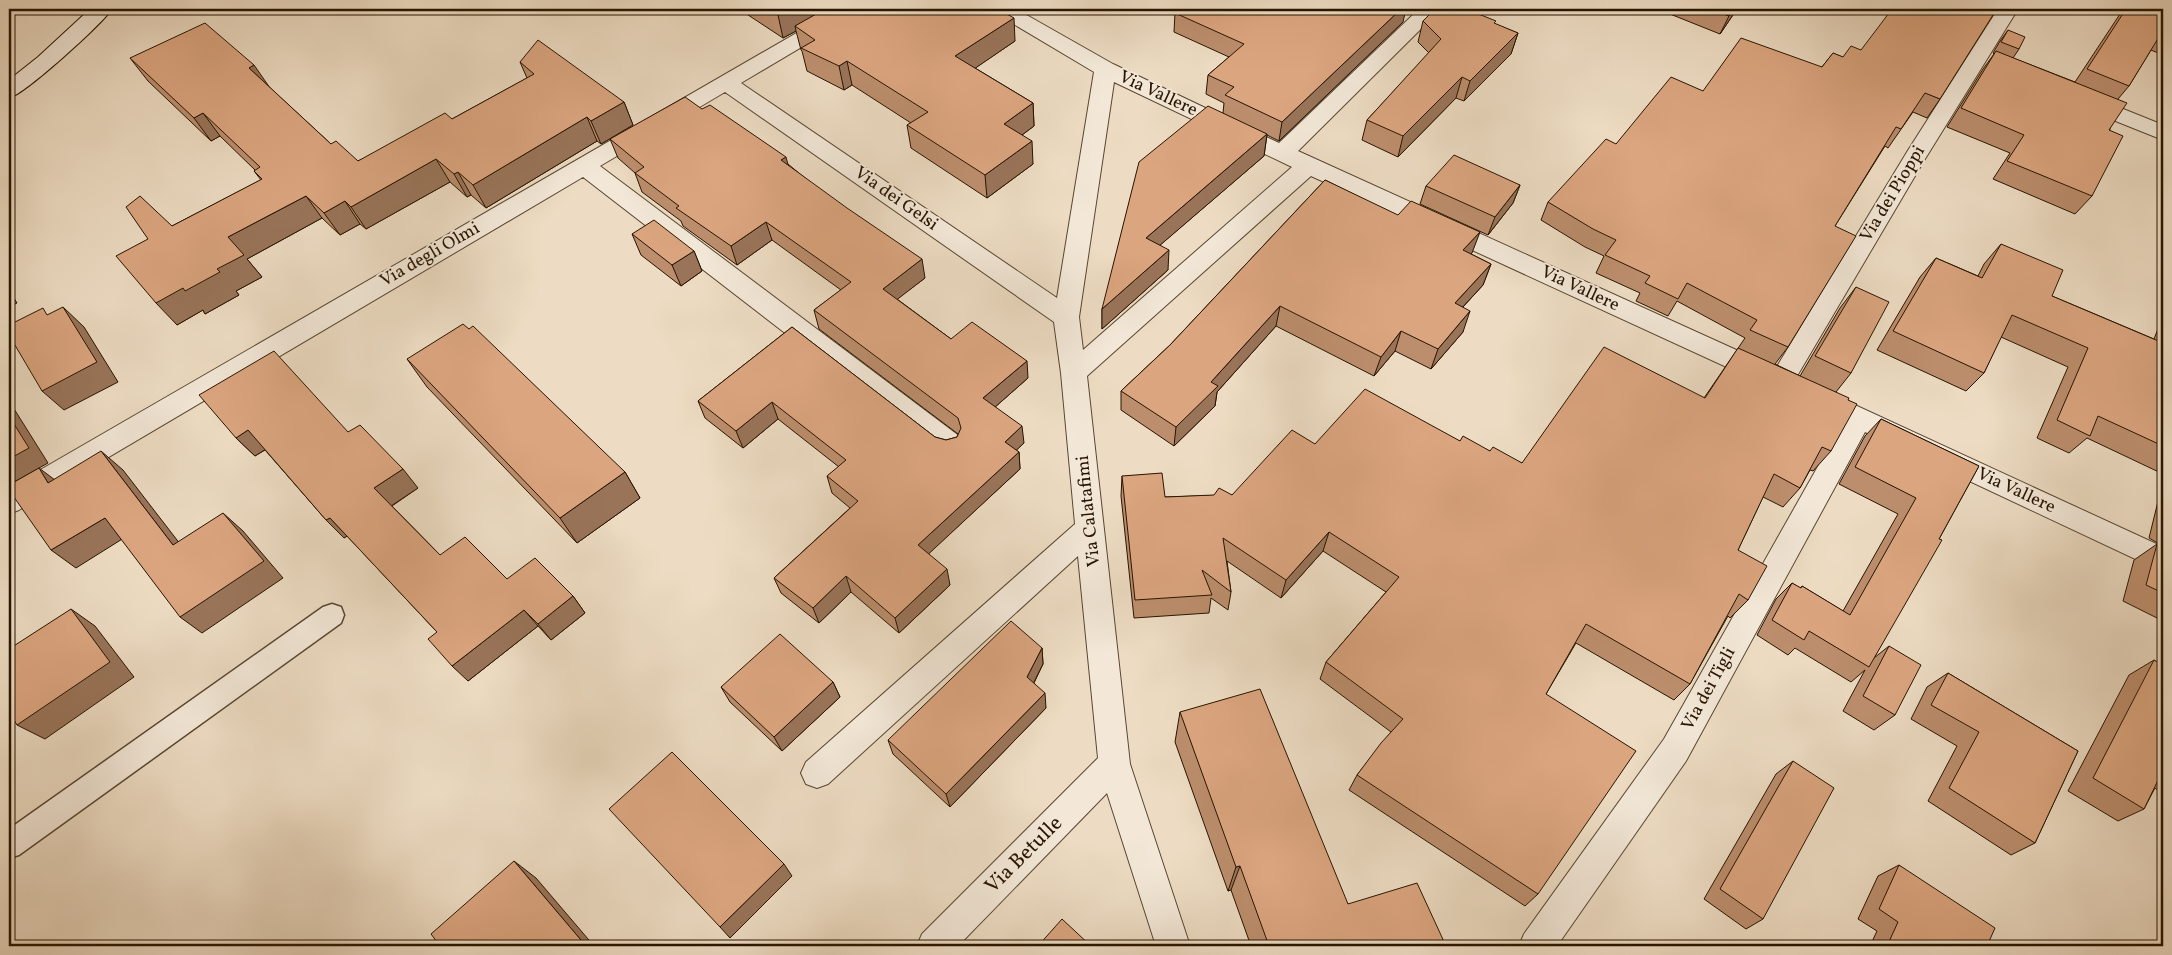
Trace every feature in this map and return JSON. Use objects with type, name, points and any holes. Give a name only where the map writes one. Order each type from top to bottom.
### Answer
[{"type":"street","points":[[9,91],[45,62],[102,9]]},
{"type":"street","name":"Via degli Olmi","points":[[9,502],[852,9]]},
{"type":"street","name":"Via Vallere","points":[[1002,9],[1105,69],[1282,153],[1781,381],[2163,560]]},
{"type":"street","points":[[1282,153],[1431,9]]},
{"type":"street","name":"Via dei Pioppi","points":[[1781,381],[1987,60],[2008,9]]},
{"type":"street","name":"Via Calatafimi","points":[[1105,69],[1066,317],[1074,373],[1114,764],[1173,946]]},
{"type":"street","name":"Via dei Gelsi","points":[[725,82],[1066,317]]},
{"type":"street","points":[[2066,93],[2163,133]]},
{"type":"street","points":[[583,165],[949,444]]},
{"type":"street","points":[[1074,373],[1309,165]]},
{"type":"street","name":"Via dei Tigli","points":[[1536,946],[1675,750],[1859,418]]},
{"type":"street","points":[[817,773],[1090,528]]},
{"type":"street","name":"Via Betulle","points":[[934,946],[1114,764]]},
{"type":"lane","points":[[9,845],[332,615]]},
{"type":"building","points":[[769,9],[788,9],[778,15]]},
{"type":"building","points":[[825,9],[998,9],[1014,18],[955,56],[1033,103],[1004,124],[1032,141],[985,175],[907,125],[928,112],[847,61],[839,66],[801,48],[815,40],[795,26]]},
{"type":"building","points":[[1180,9],[1401,9],[1282,122],[1225,95],[1234,87],[1208,75],[1244,44],[1175,13]]},
{"type":"building","points":[[1435,9],[1466,9],[1496,21],[1494,23],[1518,33],[1470,81],[1462,77],[1403,136],[1367,120],[1441,39],[1423,21]]},
{"type":"building","points":[[1709,9],[1734,9],[1729,16]]},
{"type":"building","points":[[1892,9],[1975,9],[1993,15],[1940,99],[1925,93],[1901,129],[1896,127],[1835,226],[1856,236],[1788,347],[1750,330],[1757,320],[1687,283],[1678,299],[1645,283],[1650,276],[1605,255],[1616,240],[1593,229],[1548,202],[1606,139],[1616,144],[1671,77],[1703,91],[1741,38],[1822,67],[1833,53],[1843,57],[1851,46],[1861,50]]},
{"type":"building","points":[[2126,9],[2163,9],[2163,32],[2129,86],[2087,69]]},
{"type":"building","points":[[205,23],[254,65],[249,68],[331,144],[336,141],[358,161],[445,113],[452,119],[534,74],[520,62],[538,40],[624,102],[591,121],[587,117],[473,185],[458,172],[454,174],[436,159],[351,207],[345,201],[324,213],[306,196],[228,237],[244,255],[217,269],[220,272],[185,291],[183,288],[156,303],[116,256],[148,239],[126,207],[140,196],[172,226],[262,179],[254,171],[260,167],[203,113],[194,118],[130,58]]},
{"type":"building","points":[[2008,30],[2025,37],[2019,49],[2001,42]]},
{"type":"building","points":[[1996,51],[2127,103],[2109,130],[2123,136],[2092,196],[2007,161],[2024,135],[1961,108]]},
{"type":"building","points":[[685,97],[702,109],[710,105],[786,157],[781,160],[847,208],[922,259],[883,289],[951,339],[972,322],[1027,361],[983,398],[1022,426],[1005,442],[1019,452],[918,545],[947,569],[895,618],[846,576],[813,608],[774,578],[858,501],[827,476],[846,460],[772,402],[736,431],[698,401],[792,327],[935,437],[946,440],[957,437],[961,428],[958,418],[814,310],[851,282],[766,222],[731,246],[676,208],[679,206],[635,173],[644,167],[610,139]]},
{"type":"building","points":[[1208,106],[1267,134],[1146,238],[1169,250],[1102,309],[1139,162]]},
{"type":"building","points":[[1454,155],[1520,185],[1495,217],[1426,186]]},
{"type":"building","points":[[1325,180],[1398,215],[1411,201],[1480,232],[1463,250],[1491,264],[1455,303],[1470,311],[1438,349],[1401,331],[1381,357],[1280,306],[1211,382],[1218,386],[1176,427],[1121,391],[1170,345]]},
{"type":"building","points":[[654,220],[694,251],[672,265],[632,234]]},
{"type":"building","points":[[2001,244],[2063,270],[2052,296],[2163,343],[2163,446],[2098,416],[2090,436],[2057,420],[2088,348],[2012,315],[1984,373],[1893,331],[1936,258],[1982,278]]},
{"type":"building","points":[[1856,287],[1889,302],[1851,373],[1815,356]]},
{"type":"building","points":[[63,307],[97,362],[42,391],[9,335],[9,325],[43,308],[47,315]]},
{"type":"building","points":[[463,324],[469,329],[473,326],[625,472],[560,518],[407,359]]},
{"type":"building","points":[[1604,347],[1705,398],[1738,348],[1849,398],[1848,400],[1857,404],[1831,451],[1822,447],[1800,488],[1774,474],[1738,550],[1767,566],[1748,600],[1739,594],[1690,684],[1586,624],[1546,694],[1636,751],[1538,894],[1357,775],[1381,743],[1403,719],[1326,662],[1399,577],[1329,532],[1286,580],[1223,538],[1231,592],[1202,570],[1212,595],[1135,600],[1122,476],[1162,473],[1165,497],[1214,495],[1219,488],[1232,495],[1292,430],[1315,444],[1365,389],[1460,441],[1463,436],[1490,451],[1493,447],[1522,463]]},
{"type":"building","points":[[274,351],[348,432],[360,425],[403,469],[374,488],[440,555],[465,537],[507,579],[535,558],[573,596],[538,624],[524,610],[452,666],[428,639],[437,632],[330,518],[326,520],[248,430],[236,438],[199,395]]},
{"type":"building","points":[[9,416],[29,448],[9,459]]},
{"type":"building","points":[[1881,419],[1979,466],[1939,539],[1942,540],[1869,667],[1809,631],[1804,640],[1772,620],[1792,583],[1801,588],[1802,586],[1850,615],[1916,498],[1855,467]]},
{"type":"building","points":[[101,451],[173,545],[223,513],[264,561],[180,617],[105,518],[51,550],[9,490],[9,485],[39,468],[48,483]]},
{"type":"building","points":[[2157,544],[2163,547],[2163,593],[2146,585]]},
{"type":"building","points":[[71,609],[110,662],[17,725],[9,712],[9,649]]},
{"type":"building","points":[[1011,621],[1042,648],[1027,677],[1045,693],[946,794],[888,740]]},
{"type":"building","points":[[780,634],[833,682],[774,737],[721,687]]},
{"type":"building","points":[[1889,646],[1921,665],[1895,715],[1863,696]]},
{"type":"building","points":[[2154,660],[2163,666],[2163,770],[2144,809],[2093,778]]},
{"type":"building","points":[[1948,673],[2078,751],[2035,843],[1949,788],[1979,732],[1931,705]]},
{"type":"building","points":[[1260,689],[1348,904],[1417,883],[1446,946],[1269,946],[1240,866],[1236,867],[1180,712]]},
{"type":"building","points":[[672,752],[784,864],[720,927],[609,809]]},
{"type":"building","points":[[1793,761],[1834,788],[1763,919],[1720,889]]},
{"type":"building","points":[[514,861],[586,946],[440,946],[431,934]]},
{"type":"building","points":[[1899,865],[1995,928],[1987,946],[1887,946],[1898,922],[1879,909]]},
{"type":"building","points":[[1062,919],[1091,946],[1038,946]]}]
